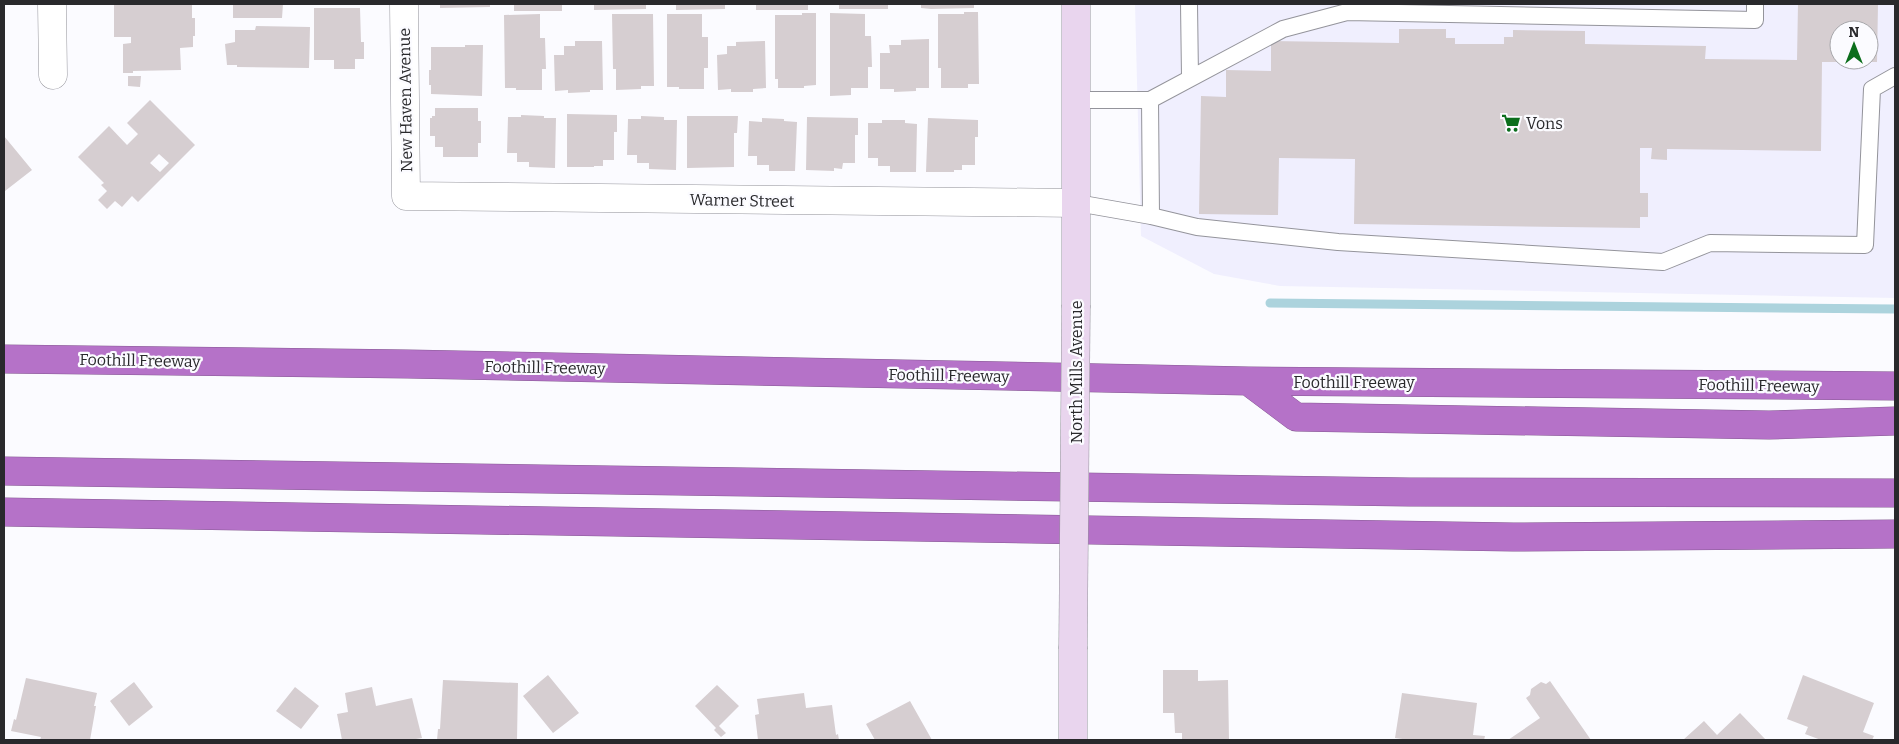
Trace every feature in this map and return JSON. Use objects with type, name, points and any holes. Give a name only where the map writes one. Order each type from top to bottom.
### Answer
[{"type":"highway","name":"Foothill Freeway","points":[[4,359],[408,364],[1248,381],[1895,386]]},
{"type":"highway","points":[[1248,381],[1296,417],[1769,425],[1895,421]]},
{"type":"highway","points":[[4,471],[1409,492],[1895,493]]},
{"type":"highway","points":[[4,512],[1513,536],[1895,534]]},
{"type":"main road","name":"North Mills Avenue","points":[[1073,740],[1077,245],[1076,4]]},
{"type":"street","points":[[52,4],[53,75]]},
{"type":"street","name":"New Haven Avenue","points":[[404,4],[406,196]]},
{"type":"street","name":"Warner Street","points":[[406,196],[1077,203]]},
{"type":"lane","points":[[1189,4],[1190,77]]},
{"type":"lane","points":[[1076,100],[1150,100],[1283,29],[1347,12],[1440,9],[1755,20],[1756,4]]},
{"type":"lane","points":[[1077,203],[1151,216],[1197,227],[1338,242],[1663,262],[1710,242],[1865,245],[1872,89],[1895,76]]},
{"type":"lane","points":[[1150,100],[1151,216]]},
{"type":"shaded area","points":[[1135,4],[1895,4],[1895,298],[1280,286],[1214,274],[1141,236]]},
{"type":"building","points":[[114,4],[192,5],[192,18],[195,18],[195,36],[193,36],[193,47],[180,48],[181,70],[123,73],[123,44],[131,43],[131,37],[114,37]]},
{"type":"building","points":[[233,4],[283,4],[282,18],[233,18]]},
{"type":"building","points":[[440,4],[490,4],[490,7],[440,8]]},
{"type":"building","points":[[514,4],[562,4],[562,11],[514,11]]},
{"type":"building","points":[[594,4],[646,4],[646,9],[594,10]]},
{"type":"building","points":[[676,4],[725,4],[725,9],[676,10]]},
{"type":"building","points":[[756,4],[808,4],[808,10],[756,10]]},
{"type":"building","points":[[839,4],[888,4],[888,9],[839,9]]},
{"type":"building","points":[[921,4],[974,4],[974,8],[931,9],[921,8]]},
{"type":"building","name":"Vons","points":[[1798,4],[1878,4],[1878,20],[1829,20],[1829,62],[1822,62],[1821,151],[1667,149],[1667,160],[1651,159],[1652,148],[1640,148],[1640,193],[1648,193],[1648,217],[1640,217],[1640,228],[1354,224],[1355,159],[1279,158],[1278,215],[1199,214],[1201,96],[1226,97],[1226,70],[1271,71],[1271,41],[1399,43],[1399,29],[1446,29],[1446,38],[1455,38],[1455,44],[1504,44],[1504,37],[1513,37],[1513,30],[1585,31],[1585,44],[1706,46],[1705,59],[1797,60]]},
{"type":"building","points":[[314,8],[360,8],[361,42],[364,42],[364,59],[355,59],[355,69],[334,69],[334,60],[314,60]]},
{"type":"building","points":[[964,12],[978,12],[979,84],[968,84],[968,88],[941,88],[941,68],[938,68],[938,14],[964,14]]},
{"type":"building","points":[[802,13],[816,13],[816,85],[804,86],[804,88],[778,88],[778,79],[775,79],[775,15],[802,15]]},
{"type":"building","points":[[830,13],[865,14],[865,36],[871,36],[872,67],[868,67],[868,88],[851,88],[851,95],[830,96]]},
{"type":"building","points":[[540,14],[540,38],[545,38],[546,69],[542,69],[542,90],[505,88],[504,15]]},
{"type":"building","points":[[612,14],[653,14],[654,86],[641,86],[641,89],[616,90],[616,69],[613,69]]},
{"type":"building","points":[[667,14],[702,14],[702,37],[708,37],[708,68],[704,68],[704,89],[667,87]]},
{"type":"building","points":[[256,26],[310,27],[309,68],[237,67],[237,65],[227,65],[225,44],[235,42],[235,30],[255,30]]},
{"type":"building","points":[[929,39],[929,88],[916,88],[916,91],[894,92],[894,89],[880,89],[880,53],[890,53],[889,45],[901,45],[901,40]]},
{"type":"building","points":[[575,41],[602,41],[603,90],[568,93],[568,90],[555,91],[554,55],[564,55],[564,46],[575,46]]},
{"type":"building","points":[[765,41],[766,88],[753,89],[753,92],[731,92],[731,89],[718,90],[717,55],[727,54],[727,46],[736,46],[736,42]]},
{"type":"building","points":[[465,45],[483,45],[482,96],[431,94],[429,70],[431,70],[431,47],[465,47]]},
{"type":"building","points":[[128,76],[141,76],[140,87],[128,86]]},
{"type":"building","points":[[150,100],[195,145],[138,202],[132,196],[122,207],[115,201],[107,209],[98,200],[107,191],[101,185],[104,183],[78,157],[109,126],[127,145],[138,134],[127,123]],"holes":[[[159,154],[169,163],[160,172],[150,163]]]},
{"type":"building","points":[[435,108],[478,108],[478,121],[481,121],[481,143],[478,143],[478,157],[443,157],[443,147],[435,147],[435,136],[430,136],[430,118],[435,116]]},
{"type":"building","points":[[567,114],[617,115],[617,132],[614,132],[614,160],[603,160],[603,166],[567,167]]},
{"type":"building","points":[[521,115],[556,118],[555,168],[529,167],[529,162],[517,162],[517,153],[507,153],[508,117],[521,117]]},
{"type":"building","points":[[641,116],[664,117],[664,120],[677,120],[676,170],[649,169],[649,163],[637,163],[637,155],[627,155],[628,119],[641,119]]},
{"type":"building","points":[[687,116],[738,116],[737,133],[734,133],[734,167],[687,168]]},
{"type":"building","points":[[807,117],[858,118],[858,135],[855,135],[855,163],[843,163],[842,169],[834,168],[834,171],[806,170]]},
{"type":"building","points":[[762,118],[784,119],[784,121],[797,122],[795,171],[769,171],[769,165],[757,165],[757,156],[748,156],[749,121],[762,122]]},
{"type":"building","points":[[928,118],[978,120],[978,137],[975,137],[975,165],[962,165],[962,170],[954,170],[954,172],[926,172]]},
{"type":"building","points":[[882,120],[905,120],[905,123],[917,124],[916,172],[890,172],[890,166],[878,166],[878,158],[868,158],[868,123],[882,123]]},
{"type":"building","points":[[4,136],[32,170],[5,191],[4,190]]},
{"type":"building","points":[[1163,670],[1198,670],[1198,681],[1228,680],[1229,740],[1182,740],[1182,733],[1175,733],[1174,713],[1163,713]]},
{"type":"building","points":[[548,675],[579,713],[553,733],[523,696]]},
{"type":"building","points":[[1803,675],[1874,703],[1863,732],[1874,736],[1872,740],[1821,740],[1805,734],[1808,727],[1787,719]]},
{"type":"building","points":[[26,678],[97,693],[90,740],[40,740],[41,737],[11,731],[14,719],[16,720]]},
{"type":"building","points":[[443,680],[518,683],[517,740],[437,740],[438,729],[440,729]]},
{"type":"building","points":[[1550,681],[1591,740],[1508,740],[1540,718],[1526,698],[1530,695],[1531,689],[1541,682],[1546,684]]},
{"type":"building","points":[[134,682],[153,707],[129,726],[110,701]]},
{"type":"building","points":[[717,685],[739,706],[719,726],[726,733],[721,737],[714,730],[716,728],[695,706]]},
{"type":"building","points":[[295,687],[319,706],[301,729],[276,711]]},
{"type":"building","points":[[372,687],[376,706],[412,698],[422,738],[410,740],[342,740],[337,714],[348,712],[345,693]]},
{"type":"building","points":[[804,693],[806,708],[832,705],[836,735],[838,734],[839,740],[758,740],[755,715],[759,714],[757,699]]},
{"type":"building","points":[[1402,693],[1477,703],[1473,735],[1485,736],[1484,740],[1410,740],[1395,738]]},
{"type":"building","points":[[910,701],[932,740],[875,740],[866,724]]},
{"type":"building","points":[[1740,713],[1766,740],[1683,740],[1704,721],[1717,735]]},
{"type":"waterway","points":[[1270,303],[1895,309]]},
{"type":"place","name":"Vons","points":[[1511,123]]}]
